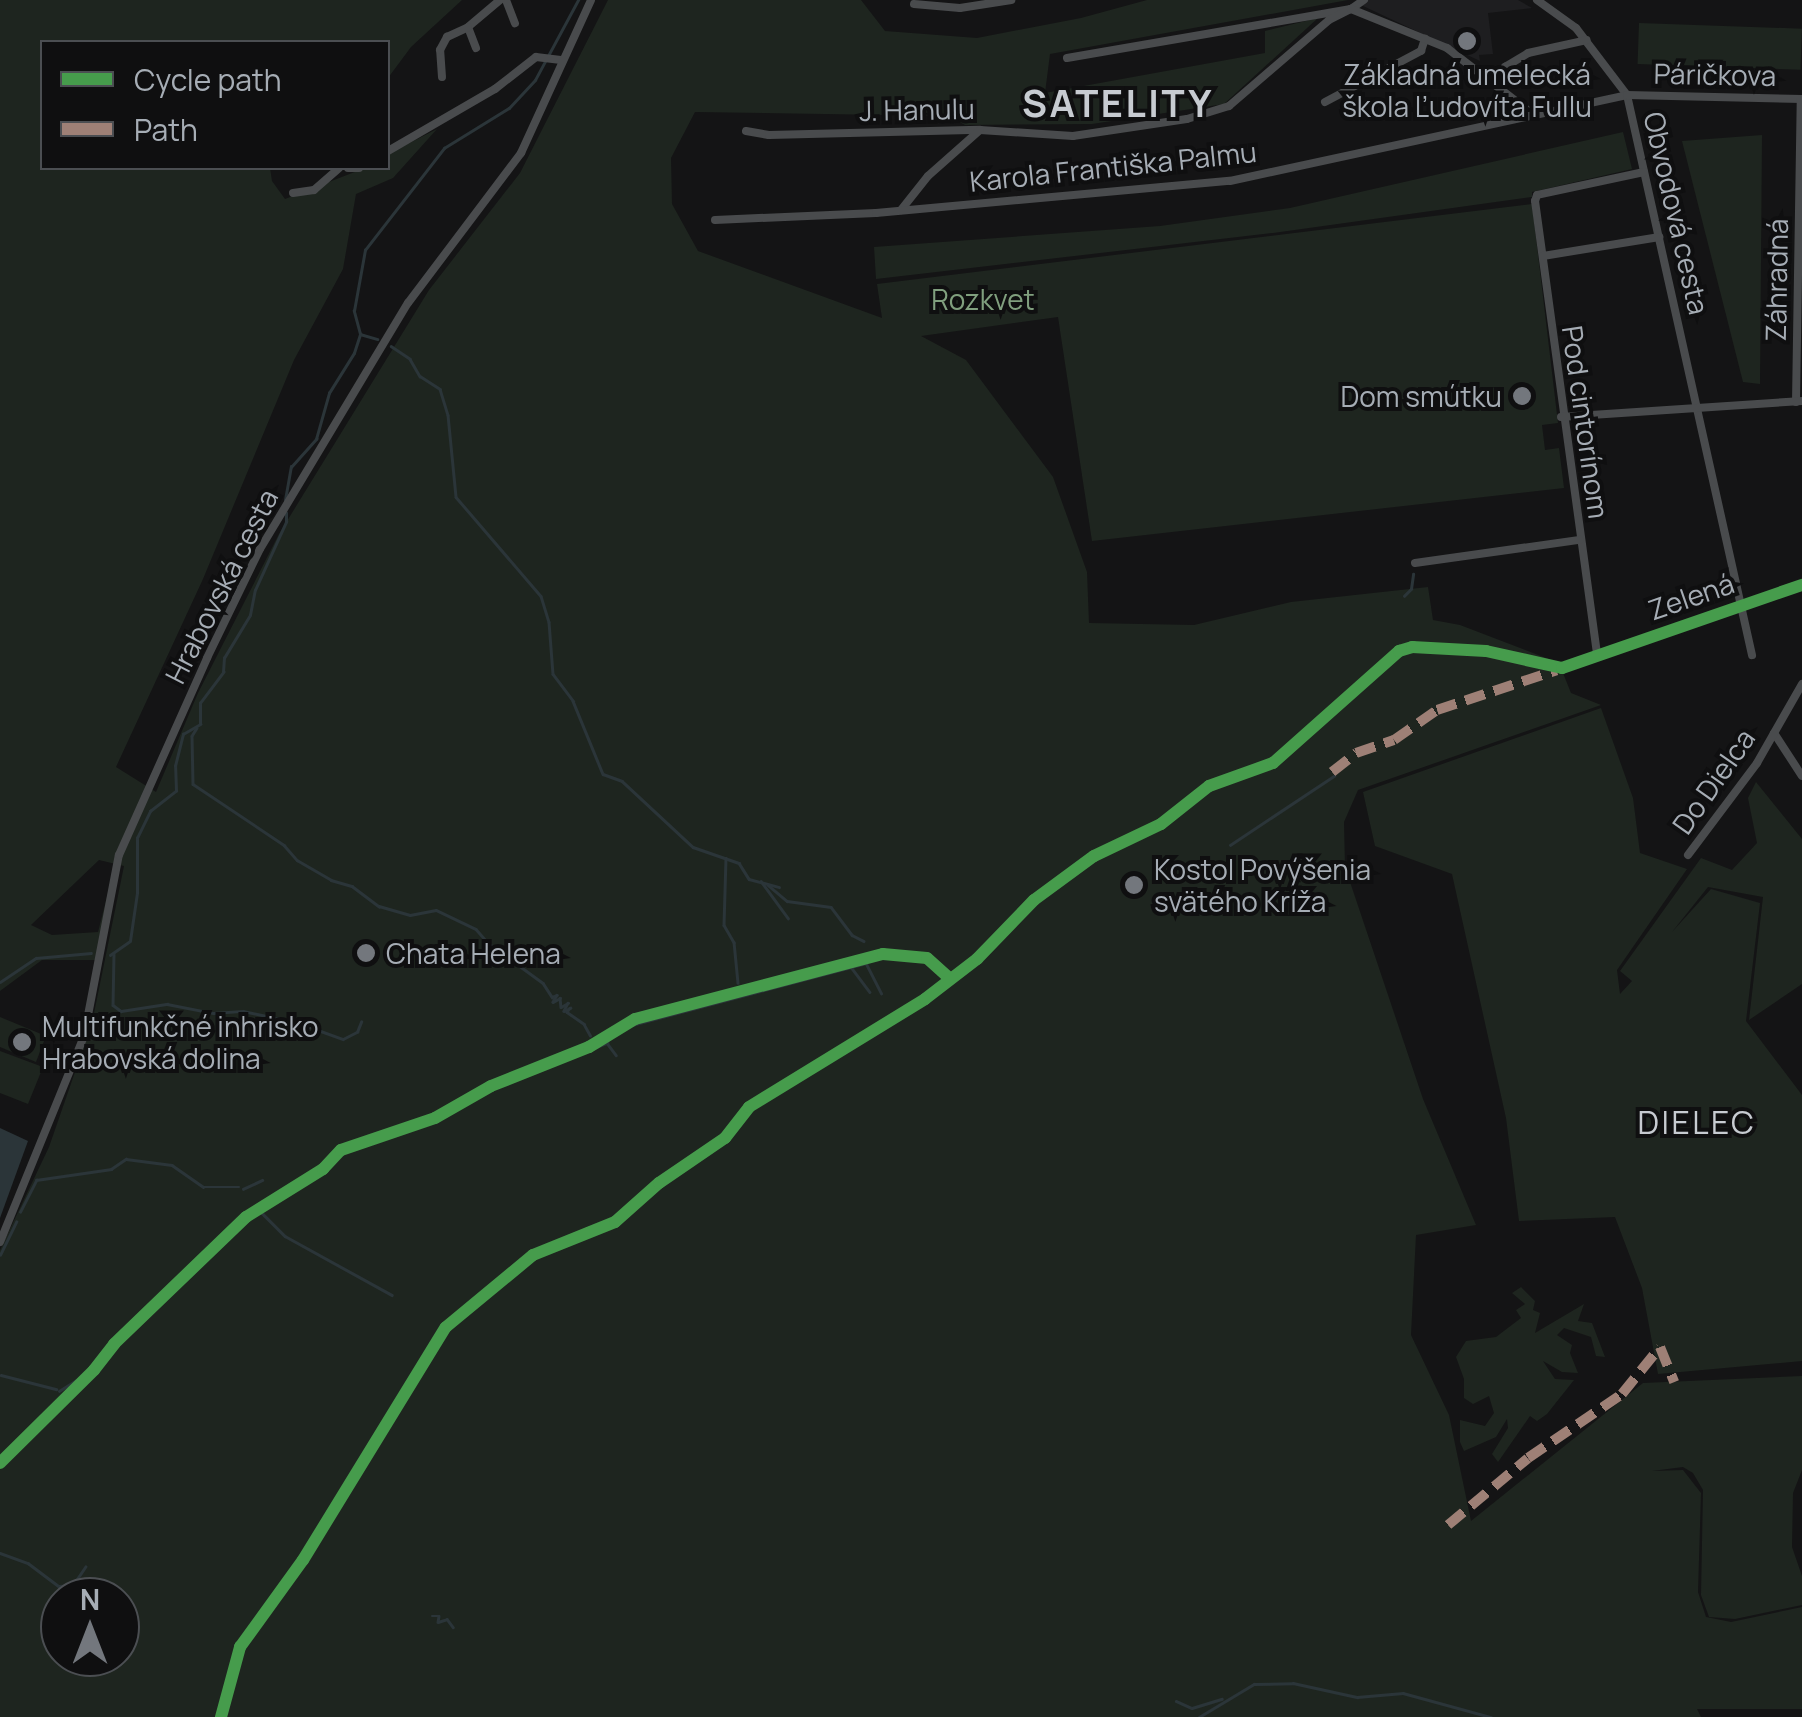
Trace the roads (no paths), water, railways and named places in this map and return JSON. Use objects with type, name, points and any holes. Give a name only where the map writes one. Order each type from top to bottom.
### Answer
[{"type":"street","points":[[442,78],[440,50],[448,37],[503,0],[515,23]]},
{"type":"street","name":"Hrabovská cesta","points":[[0,1242],[84,1036],[118,855],[215,640],[290,499],[416,290],[521,154],[554,57],[591,0]]},
{"type":"street","points":[[914,4],[960,8],[1011,0]]},
{"type":"street","name":"J. Hanulu","points":[[746,131],[770,135],[980,130],[1072,136],[1210,114],[1258,86],[1329,20],[1364,0]]},
{"type":"street","name":"Obvodová cesta","points":[[1537,0],[1588,40],[1627,95],[1752,656]]},
{"type":"street","points":[[1067,58],[1351,9],[1463,58],[1534,115]]},
{"type":"street","points":[[468,26],[476,48]]},
{"type":"street","points":[[1326,102],[1421,52],[1425,39]]},
{"type":"street","points":[[1494,82],[1506,67],[1528,53],[1588,40]]},
{"type":"street","points":[[390,151],[495,90],[536,57],[554,57]]},
{"type":"street","name":"Páričkova","points":[[1627,95],[1802,98]]},
{"type":"street","name":"Karola Františka Palmu","points":[[715,220],[900,210],[1230,181],[1627,95]]},
{"type":"street","name":"Záhradná","points":[[1799,401],[1802,98]]},
{"type":"street","points":[[900,210],[928,176],[980,130]]},
{"type":"street","points":[[293,193],[314,190],[336,170]]},
{"type":"street","name":"Pod cintorínom","points":[[1597,655],[1561,417],[1537,195],[1644,172]]},
{"type":"street","points":[[1543,256],[1659,237]]},
{"type":"street","points":[[1561,417],[1799,401]]},
{"type":"street","points":[[1415,564],[1580,540]]},
{"type":"street","name":"Zelená","points":[[1597,655],[1802,585]]},
{"type":"street","name":"Do Dielca","points":[[1688,855],[1774,733],[1802,684]]},
{"type":"street","name":"Do Dielca","points":[[1774,733],[1802,766]]},
{"type":"street","name":"Do Dielca","points":[[1782,743],[1802,776]]},
{"type":"waterway","points":[[285,500],[291,467],[316,439],[329,393],[354,353],[360,334],[354,311],[365,250],[444,148],[509,108],[535,80],[578,0]]},
{"type":"waterway","points":[[360,334],[377,339]]},
{"type":"waterway","points":[[391,346],[410,359],[420,376],[440,389],[448,415],[456,497],[541,596],[549,622],[553,674],[573,701],[603,774],[622,781],[693,847],[739,863],[749,879],[779,887]]},
{"type":"waterway","points":[[110,955],[130,941],[137,893],[137,838],[150,811],[176,791],[175,766],[183,734],[200,724],[200,703],[223,672],[224,658],[250,615],[255,590],[286,522],[286,513]]},
{"type":"waterway","points":[[1404,596],[1411,589],[1413,574]]},
{"type":"waterway","points":[[197,728],[192,736],[193,784],[284,845],[297,860],[331,880],[352,886],[379,906],[410,915],[436,910],[476,929],[488,943],[543,983],[552,997],[557,995],[553,1002],[560,998],[561,1007],[568,1003],[564,1011],[570,1008],[567,1012],[584,1024],[590,1035]]},
{"type":"waterway","points":[[1230,845],[1334,776]]},
{"type":"waterway","points":[[726,858],[724,925],[734,942],[738,983]]},
{"type":"waterway","points":[[761,881],[788,918]]},
{"type":"waterway","points":[[768,885],[787,901],[831,907],[852,935],[864,941]]},
{"type":"waterway","points":[[0,982],[36,958],[91,953]]},
{"type":"waterway","points":[[114,954],[113,1005],[121,1011],[167,1004],[213,1013],[243,1011],[309,1025]]},
{"type":"waterway","points":[[605,1042],[628,1026],[866,963],[881,993]]},
{"type":"waterway","points":[[851,967],[870,992]]},
{"type":"waterway","points":[[307,1026],[343,1039],[357,1032],[361,1022]]},
{"type":"waterway","points":[[596,1047],[607,1043],[616,1055]]},
{"type":"waterway","points":[[20,1212],[36,1180],[111,1169],[126,1159],[172,1165],[203,1187],[239,1187]]},
{"type":"waterway","points":[[243,1189],[262,1180]]},
{"type":"waterway","points":[[261,1212],[285,1236],[392,1295]]},
{"type":"waterway","points":[[0,1255],[16,1222]]},
{"type":"waterway","points":[[1,1375],[56,1389]]},
{"type":"waterway","points":[[59,1391],[83,1376]]},
{"type":"waterway","points":[[0,1553],[28,1563],[59,1586],[73,1585],[85,1567]]},
{"type":"waterway","points":[[432,1616],[439,1616],[438,1622],[447,1619],[453,1627]]},
{"type":"waterway","points":[[1199,1717],[1254,1684],[1293,1683],[1357,1697],[1403,1693],[1491,1717]]},
{"type":"waterway","points":[[1176,1701],[1192,1708],[1222,1699]]},
{"type":"place","name":"Základná umelecká škola Ľudovíta Fullu","points":[[1467,41]]},
{"type":"place","name":"Dom smútku","points":[[1522,396]]},
{"type":"place","name":"Kostol Povýšenia svätého Kríža","points":[[1134,885]]},
{"type":"place","name":"Chata Helena","points":[[366,953]]},
{"type":"place","name":"Multifunkčné inhrisko Hrabovská dolina","points":[[22,1042]]},
{"type":"district","name":"SATELITY","points":[[1118,103]]},
{"type":"district","name":"DIELEC","points":[[1697,1122]]},
{"type":"park label","name":"Rozkvet","points":[[983,299]]}]
